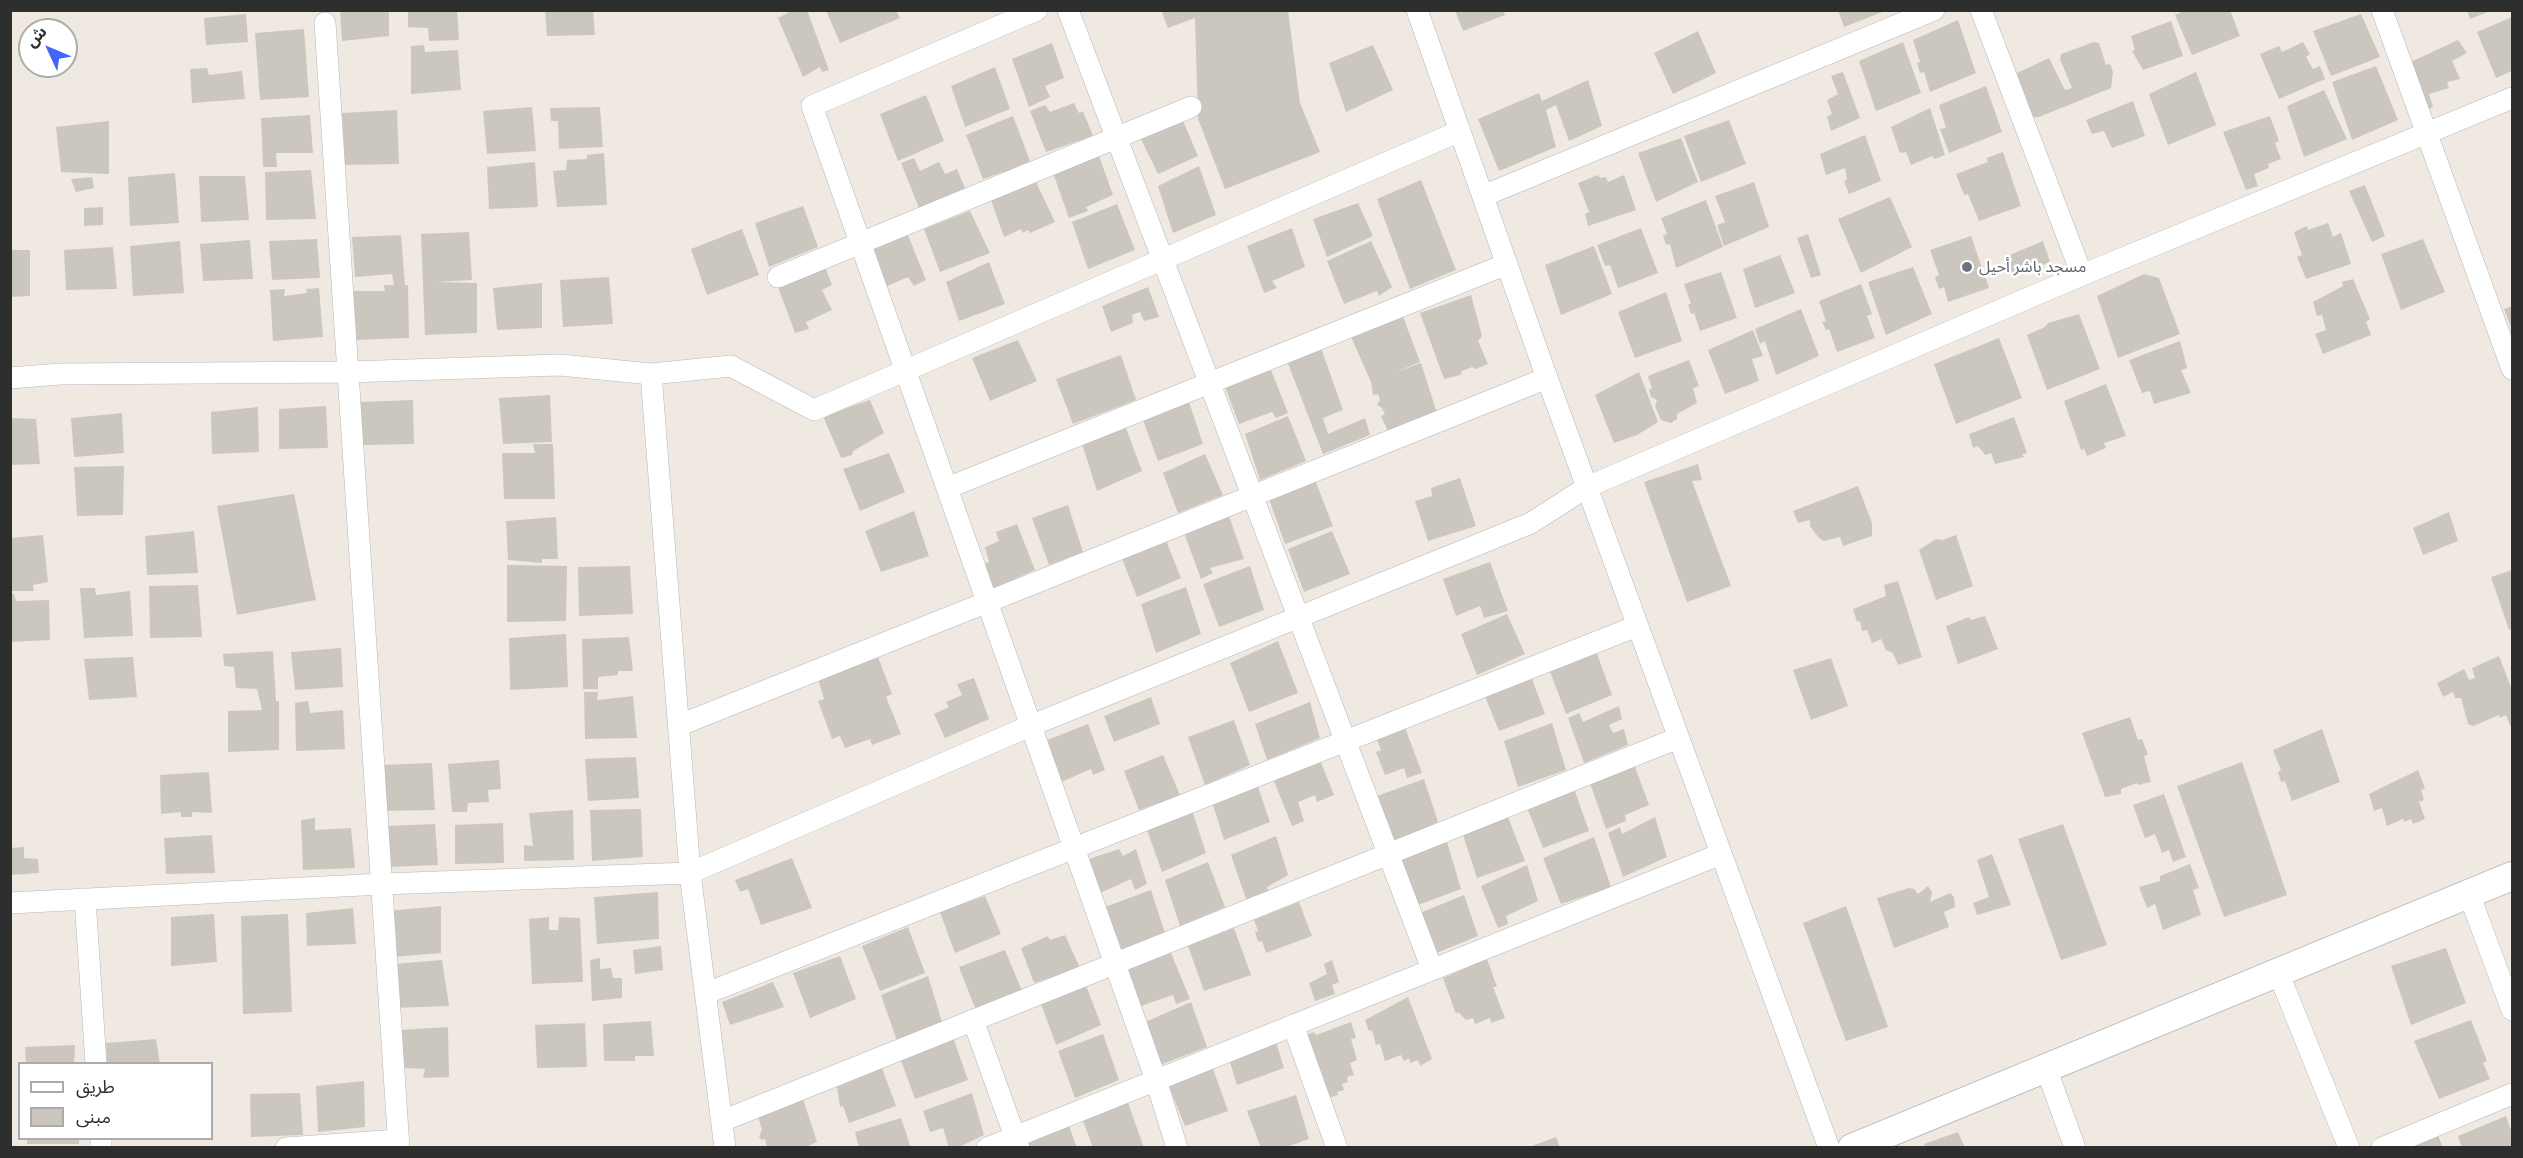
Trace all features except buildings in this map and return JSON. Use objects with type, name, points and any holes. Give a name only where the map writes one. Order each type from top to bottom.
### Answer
[{"type":"street","points":[[1037,10],[812,106],[1156,1080],[1177,1148]]},
{"type":"street","points":[[1068,10],[1432,969]]},
{"type":"street","points":[[1417,10],[1547,378],[1828,1148]]},
{"type":"street","points":[[1482,196],[1934,10]]},
{"type":"street","points":[[1981,10],[2082,275]]},
{"type":"street","points":[[2382,10],[2512,369]]},
{"type":"street","points":[[286,1148],[399,1144],[325,23]]},
{"type":"street","points":[[10,903],[382,884],[690,873],[1030,726],[1531,523],[1587,487],[2082,275],[2512,98]]},
{"type":"street","points":[[778,277],[1191,107]]},
{"type":"street","points":[[10,378],[60,374],[348,372],[560,365],[651,374],[731,366],[814,410],[1460,131]]},
{"type":"street","points":[[947,488],[1507,264]]},
{"type":"street","points":[[651,374],[690,873],[725,1148]]},
{"type":"street","points":[[680,725],[1547,378]]},
{"type":"street","points":[[707,993],[1637,626]]},
{"type":"street","points":[[722,1121],[1678,738]]},
{"type":"street","points":[[987,1148],[1017,1142],[1156,1080],[1721,854]]},
{"type":"street","points":[[1852,1148],[2512,876]]},
{"type":"street","points":[[2469,894],[2512,1010]]},
{"type":"street","points":[[85,899],[96,1062]]},
{"type":"street","points":[[2278,972],[2349,1148]]},
{"type":"street","points":[[973,1020],[1017,1142]]},
{"type":"street","points":[[1293,1025],[1337,1148]]},
{"type":"street","points":[[2046,1068],[2075,1148]]},
{"type":"street","points":[[2382,1148],[2512,1094]]},
{"type":"place","name":"مسجد باشر أحيل","points":[[1967,267]]}]
